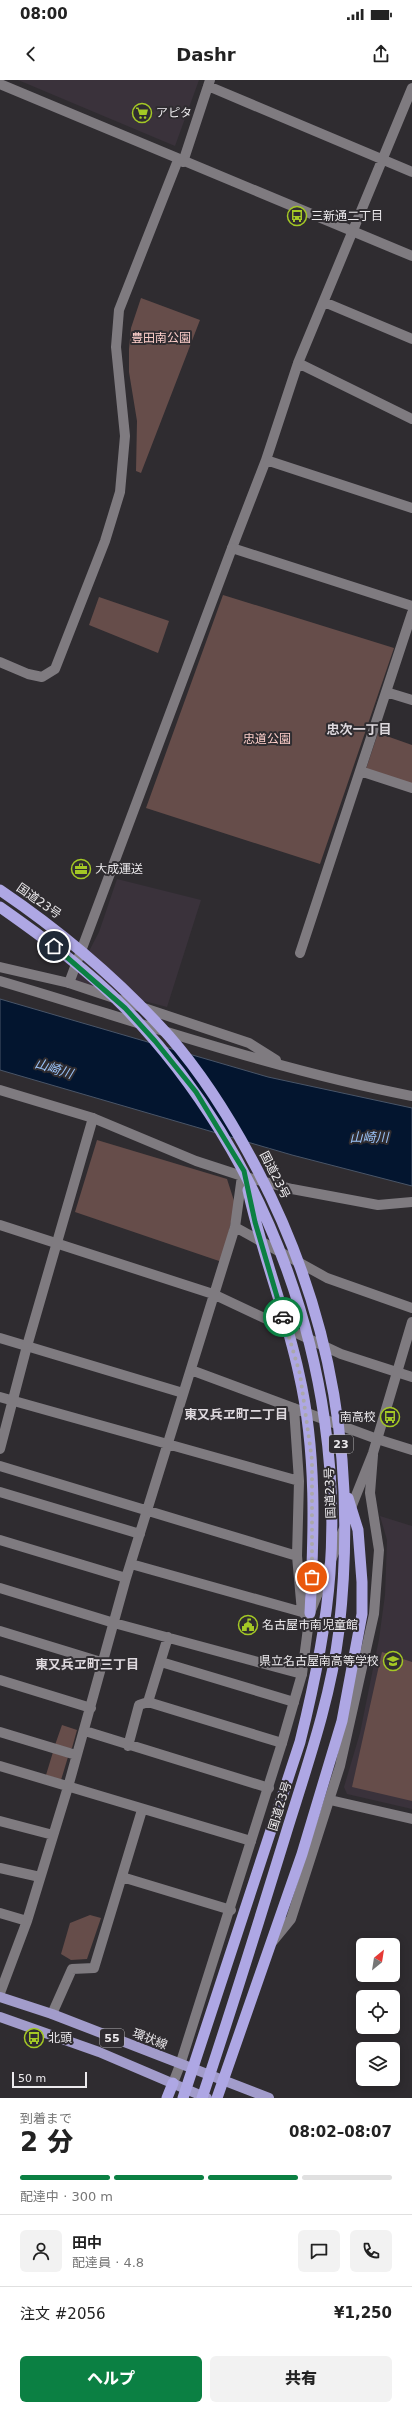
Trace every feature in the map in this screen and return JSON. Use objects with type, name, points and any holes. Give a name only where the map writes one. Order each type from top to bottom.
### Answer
[{"type":"highway","name":"国道23号","points":[[0,890],[60,933],[94,960],[130,994],[171,1038],[209,1088],[242,1141],[282,1218],[309,1291],[328,1355],[341,1442],[344,1488],[344,1561],[338,1633],[323,1709],[246,1963],[202,2098]]},
{"type":"highway","name":"国道23号","points":[[0,907],[70,959],[125,1008],[155,1041],[196,1092],[243,1173],[276,1238],[297,1299],[316,1372],[329,1454],[332,1518],[330,1573],[322,1646],[300,1742],[184,2098]]},
{"type":"highway","points":[[243,1173],[255,1222],[300,1374],[312,1460],[313,1528],[307,1614]]},
{"type":"highway","points":[[217,2098],[302,1854],[342,1721],[362,1614],[362,1582],[358,1530],[344,1488]]},
{"type":"highway","points":[[167,2098],[173,2083]]},
{"type":"main road","name":"環状線","points":[[0,1997],[52,2014],[180,2065],[269,2098]]},
{"type":"main road","name":"55","points":[[0,2017],[99,2052],[207,2098]]},
{"type":"street","points":[[0,662],[28,674],[42,677],[55,669],[105,542],[120,492],[125,436],[116,347],[119,310],[181,161],[209,83],[412,172]]},
{"type":"street","points":[[0,84],[181,161],[412,256]]},
{"type":"street","points":[[69,983],[266,460],[298,363],[412,88]]},
{"type":"street","points":[[324,302],[412,339]]},
{"type":"street","points":[[298,363],[412,419]]},
{"type":"street","points":[[266,460],[412,508]]},
{"type":"street","points":[[232,548],[412,606]]},
{"type":"street","points":[[300,953],[412,613]]},
{"type":"street","points":[[386,692],[412,700]]},
{"type":"street","points":[[360,771],[412,788]]},
{"type":"street","points":[[0,967],[69,983],[249,1043],[288,1067]]},
{"type":"street","points":[[0,981],[288,1067],[353,1084],[412,1096]]},
{"type":"street","points":[[0,1090],[94,1118],[209,1166],[243,1173],[292,1188],[378,1205],[412,1202]]},
{"type":"street","points":[[0,1449],[27,1346],[94,1118]]},
{"type":"street","points":[[0,1993],[27,1921],[68,1787],[76,1755],[85,1731],[101,1662],[114,1623],[126,1578],[235,1227],[243,1173]]},
{"type":"street","points":[[0,1225],[213,1294],[341,1354],[412,1377]]},
{"type":"street","points":[[235,1227],[327,1278],[412,1308]]},
{"type":"street","points":[[307,1614],[373,1454],[412,1322]]},
{"type":"street","points":[[0,1338],[183,1393]]},
{"type":"street","points":[[191,1370],[377,1439],[412,1450]]},
{"type":"street","points":[[0,1397],[299,1481]]},
{"type":"street","points":[[173,2083],[231,1910],[251,1841],[270,1788],[302,1674],[307,1614],[297,1556],[299,1481],[294,1408]]},
{"type":"street","points":[[268,1948],[291,1919],[330,1800],[340,1766],[374,1614],[379,1550],[370,1493],[373,1454]]},
{"type":"street","points":[[0,1466],[297,1556]]},
{"type":"street","points":[[0,1492],[140,1534]]},
{"type":"street","points":[[0,1540],[126,1578]]},
{"type":"street","points":[[131,1564],[307,1614]]},
{"type":"street","points":[[0,1588],[114,1623],[302,1674]]},
{"type":"street","points":[[0,1631],[101,1662]]},
{"type":"street","points":[[148,1702],[168,1637]]},
{"type":"street","points":[[161,1662],[294,1702]]},
{"type":"street","points":[[0,1680],[91,1708]]},
{"type":"street","points":[[128,1746],[139,1706],[148,1702],[282,1743]]},
{"type":"street","points":[[85,1731],[128,1746],[270,1788]]},
{"type":"street","points":[[0,1732],[76,1755]]},
{"type":"street","points":[[0,1766],[142,1810],[251,1841]]},
{"type":"street","points":[[330,1800],[412,1820]]},
{"type":"street","points":[[52,2014],[72,1970],[94,1968],[142,1810]]},
{"type":"street","points":[[0,1821],[53,1835]]},
{"type":"street","points":[[0,1868],[40,1877]]},
{"type":"street","points":[[122,1877],[231,1910]]},
{"type":"street","points":[[0,1914],[27,1921]]},
{"type":"shaded area","name":"アピタ","points":[[18,80],[199,80],[175,146]]},
{"type":"shaded area","points":[[117,879],[201,900],[167,1007],[78,984],[75,978],[99,932]]},
{"type":"shaded area","name":"県立名古屋南高等学校","points":[[380,1516],[412,1526],[412,1809],[347,1794],[344,1787],[360,1733],[379,1639],[385,1595],[387,1540]]},
{"type":"green space","name":"豊田南公園","points":[[141,298],[200,320],[141,473],[136,471],[137,421],[129,372],[129,349],[131,328]]},
{"type":"green space","name":"忠道公園","points":[[223,595],[394,648],[320,864],[146,808]]},
{"type":"green space","points":[[99,597],[169,621],[158,653],[89,625]]},
{"type":"green space","points":[[378,733],[412,745],[412,784],[366,769]]},
{"type":"green space","points":[[97,1140],[227,1179],[235,1204],[222,1262],[75,1212]]},
{"type":"green space","points":[[382,1652],[412,1662],[412,1801],[352,1787]]},
{"type":"green space","points":[[62,1725],[77,1730],[72,1748],[68,1750],[55,1745]]},
{"type":"green space","points":[[53,1752],[68,1757],[61,1780],[46,1775]]},
{"type":"green space","points":[[90,1915],[101,1918],[87,1959],[71,1960],[61,1954],[70,1923]]},
{"type":"water","name":"山崎川","points":[[0,999],[268,1077],[412,1108],[412,1186],[292,1155],[0,1070]]},
{"type":"way so far","points":[[283,1317],[300,1374],[312,1460],[312,1577]]},
{"type":"place","name":"アピタ","points":[[142,113]]},
{"type":"place","name":"三新通二丁目","points":[[297,216]]},
{"type":"place","name":"大成運送","points":[[81,869]]},
{"type":"place","name":"南高校","points":[[390,1417]]},
{"type":"place","name":"名古屋市南児童館","points":[[248,1625]]},
{"type":"place","name":"県立名古屋南高等学校","points":[[393,1661]]},
{"type":"place","name":"北頭","points":[[34,2038]]},
{"type":"district","name":"忠次一丁目","points":[[359,729]]},
{"type":"district","name":"東又兵ヱ町二丁目","points":[[236,1414]]},
{"type":"district","name":"東又兵ヱ町三丁目","points":[[87,1664]]},
{"type":"route","points":[[54,946],[87,973],[125,1008],[155,1041],[196,1092],[244,1171],[255,1222],[283,1317]]}]
